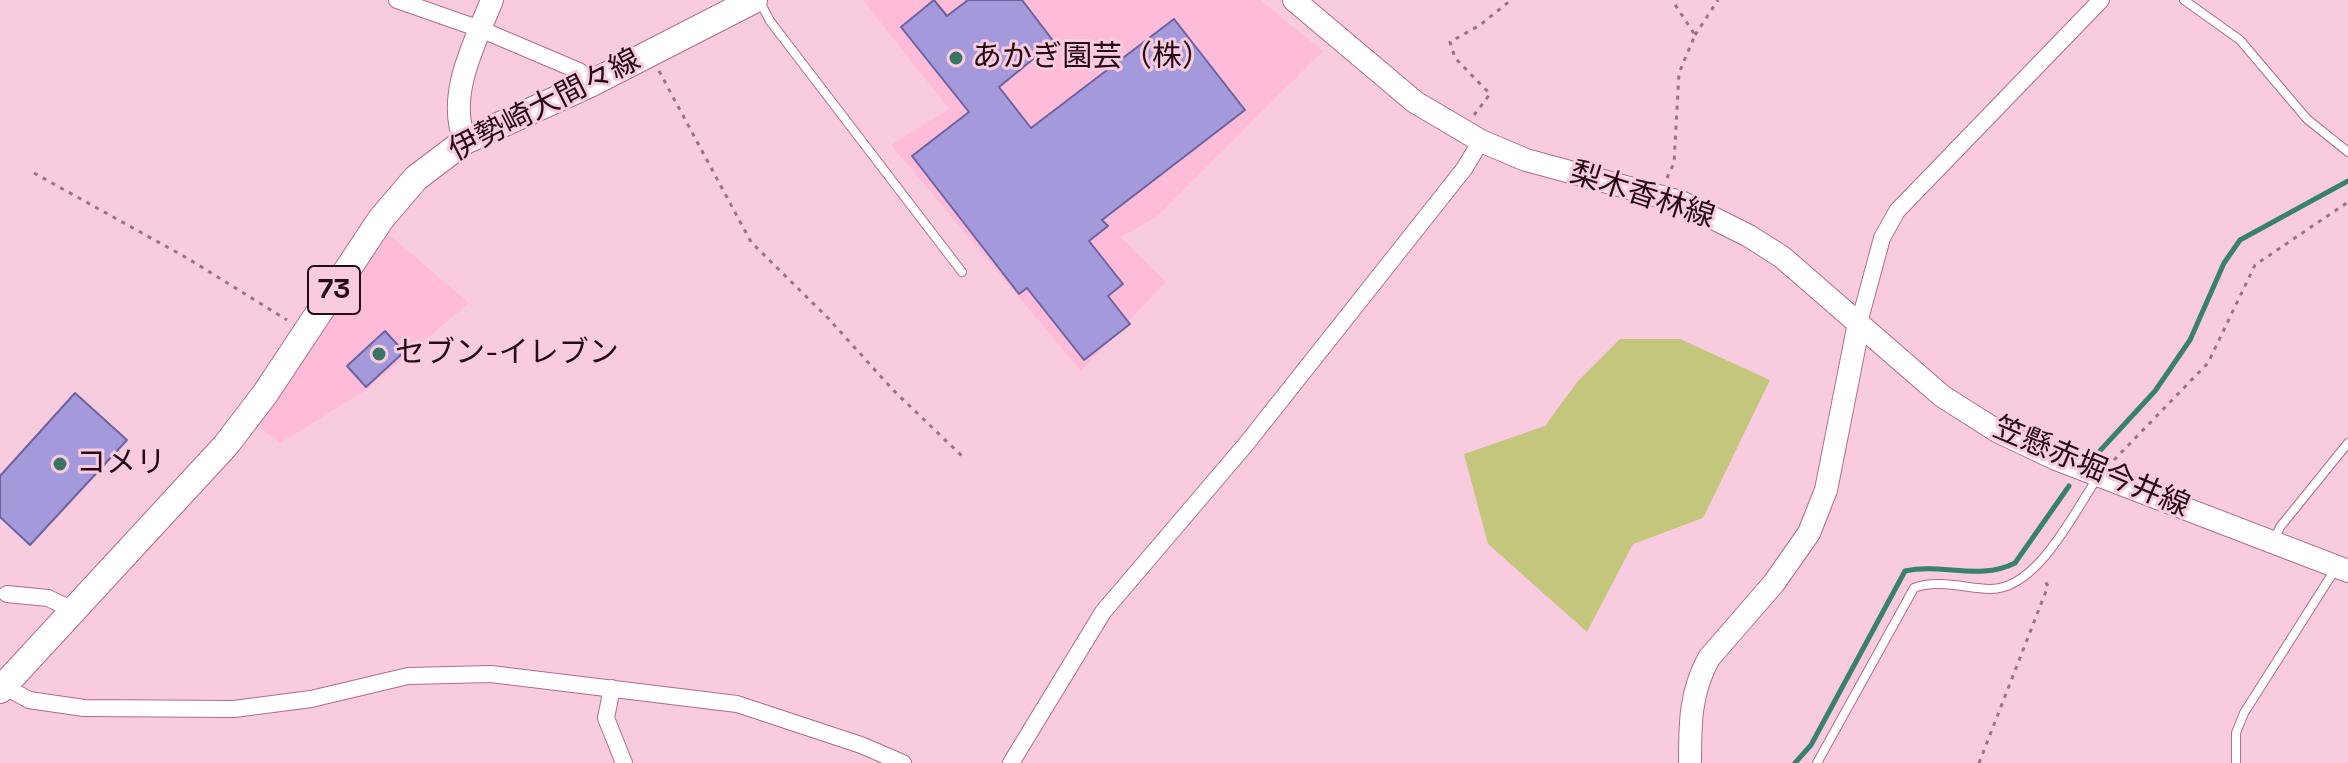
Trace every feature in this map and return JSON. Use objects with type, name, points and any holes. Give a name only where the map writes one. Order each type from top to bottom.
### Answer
[{"type":"main road","points":[[465,141],[458,120],[460,90],[492,0]]},
{"type":"main road","name":"伊勢崎大間々線","points":[[2,688],[226,445],[394,202],[433,164],[465,141],[590,84],[757,0]]},
{"type":"main road","name":"梨木香林線","points":[[1294,0],[1415,102],[1472,136],[1526,160],[1659,196],[1701,211],[1782,257],[1859,323]]},
{"type":"main road","points":[[1690,763],[1690,715],[1700,674],[1709,658],[1791,562],[1821,506],[1859,323]]},
{"type":"main road","name":"笠懸赤堀今井線","points":[[1859,323],[1964,412],[2018,443],[2343,568]]},
{"type":"street","points":[[397,0],[480,29],[579,71],[590,84]]},
{"type":"street","points":[[1859,323],[1879,247],[1897,211],[2101,0]]},
{"type":"street","points":[[1011,763],[1103,612],[1315,358],[1464,169],[1472,136]]},
{"type":"street","points":[[3,594],[48,598],[73,610]]},
{"type":"street","points":[[2,688],[29,700],[126,710],[268,706],[432,673],[491,674],[752,708],[903,763]]},
{"type":"street","points":[[612,688],[606,718],[624,763]]},
{"type":"lane","points":[[757,0],[962,272]]},
{"type":"lane","points":[[2184,0],[2240,40],[2307,119],[2348,152]]},
{"type":"lane","points":[[2273,543],[2280,527],[2348,443]]},
{"type":"lane","points":[[1817,763],[1914,588],[1938,585],[2000,590],[2034,570],[2100,475]]},
{"type":"lane","points":[[2236,763],[2236,733],[2244,713],[2343,568]]},
{"type":"path","points":[[1472,136],[1490,94],[1455,58],[1450,42],[1480,25],[1511,0]]},
{"type":"path","points":[[1672,0],[1695,35]]},
{"type":"path","points":[[1659,196],[1674,163],[1679,73],[1695,35],[1718,0]]},
{"type":"path","points":[[650,53],[751,242],[828,318],[893,390],[964,458]]},
{"type":"path","points":[[34,173],[187,258],[307,332]]},
{"type":"path","points":[[2100,475],[2208,363],[2255,265],[2348,202]]},
{"type":"path","points":[[1979,763],[2048,586],[2034,570]]},
{"type":"shaded area","points":[[863,0],[1260,0],[1323,51],[1156,217],[1121,237],[1166,282],[1081,371],[891,145],[949,109]]},
{"type":"shaded area","points":[[386,232],[469,303],[366,390],[280,443],[255,424]]},
{"type":"green space","points":[[1620,339],[1680,339],[1770,380],[1703,518],[1633,544],[1587,632],[1488,544],[1464,454],[1545,426],[1577,382]]},
{"type":"building","points":[[934,0],[947,16],[968,0],[1022,0],[1054,42],[999,87],[1031,128],[1174,19],[1245,110],[1102,220],[1108,226],[1089,241],[1123,284],[1108,296],[1130,324],[1084,360],[1027,288],[1019,294],[912,156],[969,112],[901,27]]},
{"type":"building","points":[[385,331],[404,352],[366,387],[347,366]]},
{"type":"building","points":[[75,393],[127,440],[30,545],[0,517],[0,476]]},
{"type":"waterway","points":[[2097,454],[2155,391],[2190,340],[2224,263],[2240,240],[2348,181]]},
{"type":"waterway","points":[[1795,763],[1811,745],[1905,571],[1988,571],[2015,563],[2069,486]]},
{"type":"place","name":"あかぎ園芸（株）","points":[[956,58]]},
{"type":"place","name":"セブン-イレブン","points":[[379,354]]},
{"type":"place","name":"コメリ","points":[[60,464]]}]
